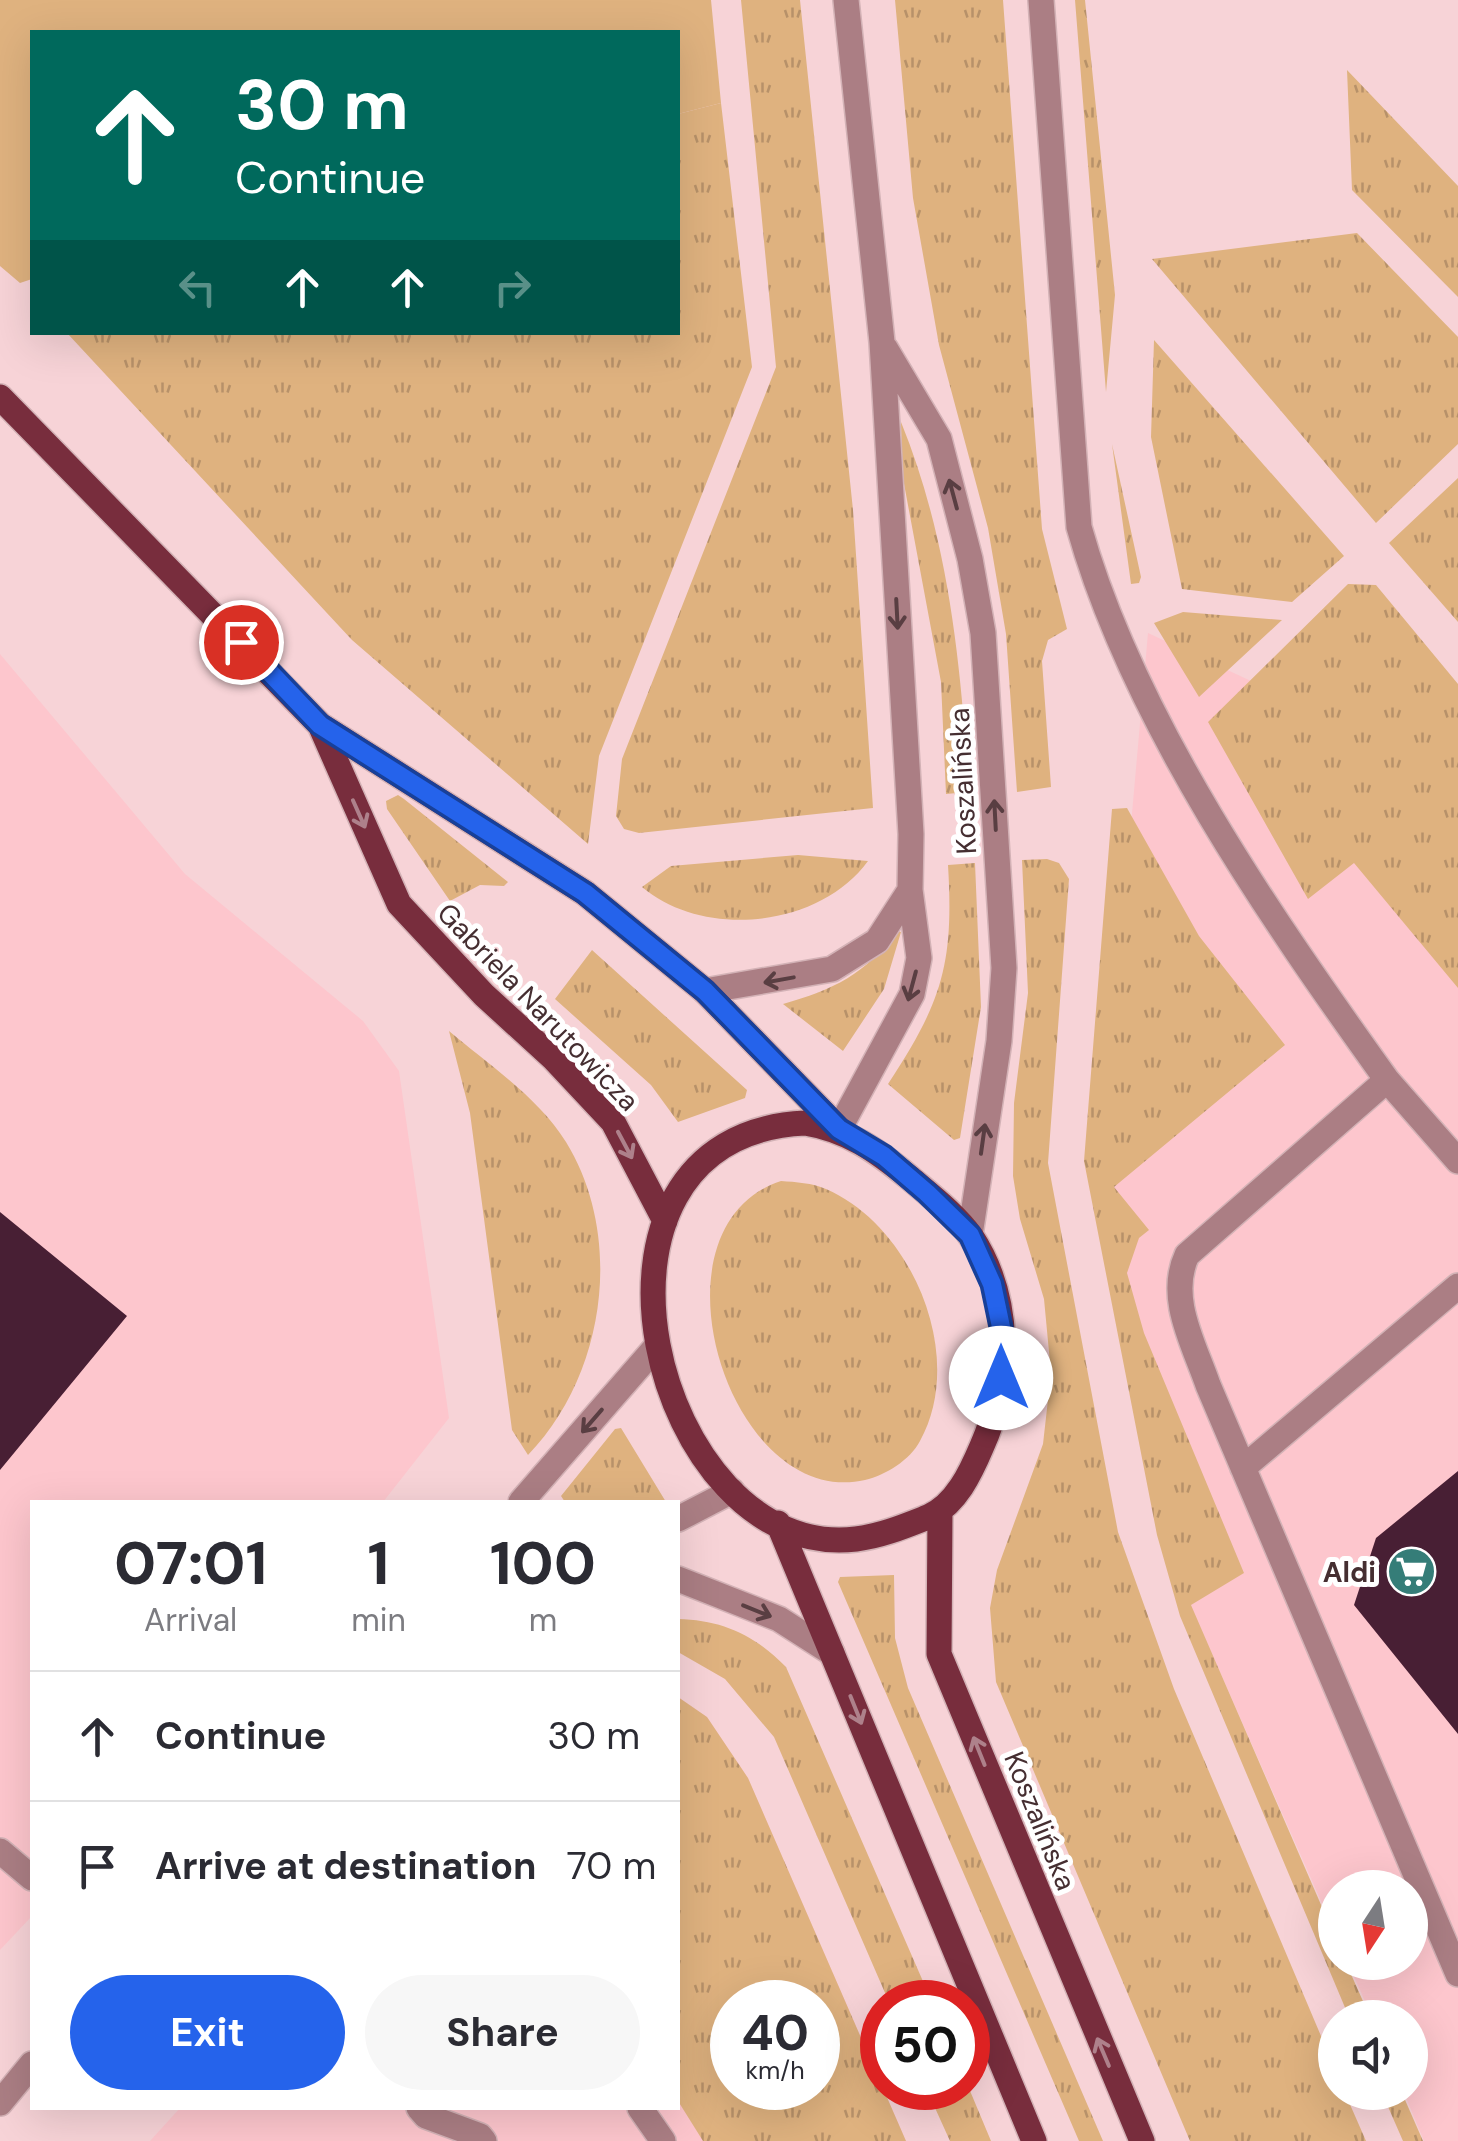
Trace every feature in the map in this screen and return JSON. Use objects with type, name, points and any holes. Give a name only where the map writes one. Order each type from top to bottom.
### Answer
[{"type":"main road","name":"Gabriela Narutowicza","points":[[0,397],[320,725],[585,893],[705,991],[839,1129]]},
{"type":"main road","name":"Gabriela Narutowicza","points":[[320,725],[399,904],[484,995],[554,1058],[613,1122],[666,1221]]},
{"type":"main road","points":[[806,1123],[839,1129],[884,1156],[970,1235],[992,1284],[1005,1346],[998,1411],[968,1477],[940,1512],[854,1540],[824,1538],[778,1523],[732,1491],[695,1444],[669,1397],[656,1348],[654,1279],[666,1221],[695,1166],[739,1134],[771,1124],[806,1123]]},
{"type":"main road","name":"Koszalińska","points":[[940,1512],[939,1654],[1142,2141]]},
{"type":"main road","points":[[778,1523],[1034,2141]]},
{"type":"street","name":"Koszalińska","points":[[839,1129],[912,994],[919,958],[910,890],[911,834],[882,342],[846,0]]},
{"type":"street","points":[[1041,0],[1076,488],[1080,527],[1098,596],[1179,757],[1284,936],[1387,1080],[1458,1161]]},
{"type":"street","name":"Koszalińska","points":[[882,342],[939,439],[970,559],[983,633],[1004,968],[999,1040],[970,1235]]},
{"type":"street","points":[[705,991],[832,969],[877,941],[910,890]]},
{"type":"street","points":[[1387,1080],[1187,1256],[1178,1274],[1184,1315],[1243,1468],[1458,1974]]},
{"type":"street","points":[[1243,1468],[1458,1286]]},
{"type":"street","points":[[523,1500],[656,1348]]},
{"type":"street","points":[[680,1518],[732,1491]]},
{"type":"street","points":[[680,1580],[778,1620],[832,1653]]},
{"type":"street","points":[[0,1850],[30,1876]]},
{"type":"street","points":[[0,2103],[30,2066]]},
{"type":"street","points":[[641,2110],[663,2141]]},
{"type":"street","points":[[425,2122],[480,2136],[484,2141]]},
{"type":"shaded area","points":[[1148,633],[1326,716],[1458,875],[1458,2141],[1424,2141],[1411,2110],[1428,2110],[1428,2000],[1364,2000],[1356,1980],[1428,1980],[1428,1870],[1318,1870],[1318,1894],[1190,1604],[1101,1163]]},
{"type":"shaded area","points":[[0,654],[185,874],[363,1021],[399,1071],[449,1418],[385,1500],[30,1500],[30,1918],[0,1950]]},
{"type":"shaded area","points":[[680,1698],[707,1717],[748,1778],[836,1980],[710,1980],[710,2110],[840,2110],[840,1989],[860,2035],[860,2110],[893,2110],[906,2141],[150,2141],[178,2110],[680,2110]]},
{"type":"green space","points":[[0,0],[711,0],[721,103],[680,113],[680,30],[30,30],[30,280],[20,283],[0,266]]},
{"type":"green space","points":[[741,0],[800,0],[853,510],[873,808],[639,833],[624,829],[616,816],[622,759],[776,367]]},
{"type":"green space","points":[[895,0],[1003,0],[1042,529],[1067,629],[1048,640],[1042,661],[1051,787],[1017,792],[1006,634],[988,528],[939,345],[913,198]]},
{"type":"green space","points":[[1075,0],[1085,0],[1115,295],[1106,392]]},
{"type":"green space","points":[[1347,70],[1458,186],[1458,297],[1352,190]]},
{"type":"green space","points":[[721,103],[752,367],[599,756],[588,844],[352,640],[69,335],[680,335],[680,113]]},
{"type":"green space","points":[[1357,233],[1458,337],[1458,444],[1376,523],[1152,259]]},
{"type":"green space","points":[[1154,340],[1344,556],[1292,602],[1182,589],[1151,437]]},
{"type":"green space","points":[[901,422],[942,557],[957,650],[969,792],[946,794],[941,682],[902,473]]},
{"type":"green space","points":[[1112,444],[1141,577],[1139,583],[1131,584]]},
{"type":"green space","points":[[1458,478],[1458,622],[1389,543]]},
{"type":"green space","points":[[1348,584],[1376,585],[1458,684],[1458,988],[1354,863],[1308,899],[1208,722]]},
{"type":"green space","points":[[1183,612],[1282,620],[1199,697],[1154,623]]},
{"type":"green space","points":[[398,795],[508,882],[504,886],[480,885],[450,901],[387,809],[386,801]]},
{"type":"green space","points":[[1127,808],[1199,936],[1285,1045],[1114,1187],[1149,1230],[1139,1238],[1127,1273],[1144,1333],[1244,1573],[1191,1605],[1318,1898],[1318,1943],[1180,1616],[1157,1535],[1084,1161],[1112,809]]},
{"type":"green space","points":[[798,855],[868,861],[847,883],[821,900],[761,919],[697,915],[668,904],[642,887],[671,866]]},
{"type":"green space","points":[[1047,859],[1059,863],[1069,879],[1048,1163],[1118,1532],[1174,1689],[1318,2029],[1318,2110],[1352,2110],[1366,2141],[1190,2141],[996,1682],[990,1608],[997,1570],[1043,1444],[1051,1373],[1044,1299],[1020,1219],[1013,1176],[1014,1103],[1028,993],[1022,860]]},
{"type":"green space","points":[[975,863],[981,1007],[960,1138],[954,1140],[888,1084],[921,1029],[941,981],[949,929],[948,865]]},
{"type":"green space","points":[[897,931],[901,932],[884,989],[843,1051],[783,1004],[847,978],[873,959]]},
{"type":"green space","points":[[592,950],[747,1090],[745,1098],[678,1122],[651,1085],[555,999]]},
{"type":"green space","points":[[449,1031],[512,1082],[555,1126],[584,1180],[596,1220],[600,1262],[598,1305],[589,1347],[575,1386],[554,1423],[528,1455],[512,1430],[470,1113]]},
{"type":"green space","points":[[781,1181],[821,1187],[857,1207],[884,1232],[923,1297],[934,1334],[937,1371],[933,1407],[920,1441],[910,1454],[873,1478],[817,1478],[775,1453],[742,1411],[720,1359],[710,1304],[716,1251],[739,1208]]},
{"type":"green space","points":[[621,1428],[665,1500],[564,1500],[561,1496],[615,1429]]},
{"type":"green space","points":[[894,1575],[895,1638],[908,1688],[1103,2141],[1079,2141],[838,1582],[840,1577]]},
{"type":"green space","points":[[680,1619],[709,1622],[737,1631],[786,1667],[922,1980],[879,1980],[774,1737],[725,1679],[680,1653]]},
{"type":"green space","points":[[680,1698],[707,1717],[748,1778],[836,1980],[710,1980],[710,2110],[840,2110],[840,1989],[860,2035],[860,2110],[893,2110],[906,2141],[703,2141],[680,2104]]},
{"type":"green space","points":[[1333,1980],[1354,1980],[1362,2000],[1342,2000]]},
{"type":"green space","points":[[936,2110],[978,2110],[991,2141],[950,2141]]},
{"type":"green space","points":[[1389,2110],[1409,2110],[1423,2141],[1403,2141]]},
{"type":"building","points":[[0,1212],[127,1316],[0,1470]]},
{"type":"building","name":"Aldi","points":[[1458,1471],[1458,1734],[1354,1605],[1376,1538]]},
{"type":"place","name":"Aldi","points":[[1411,1572]]},
{"type":"route","points":[[241,642],[320,725],[585,893],[705,991],[839,1129],[884,1156],[927,1193],[970,1235],[992,1284],[1005,1346],[1001,1378]]}]
